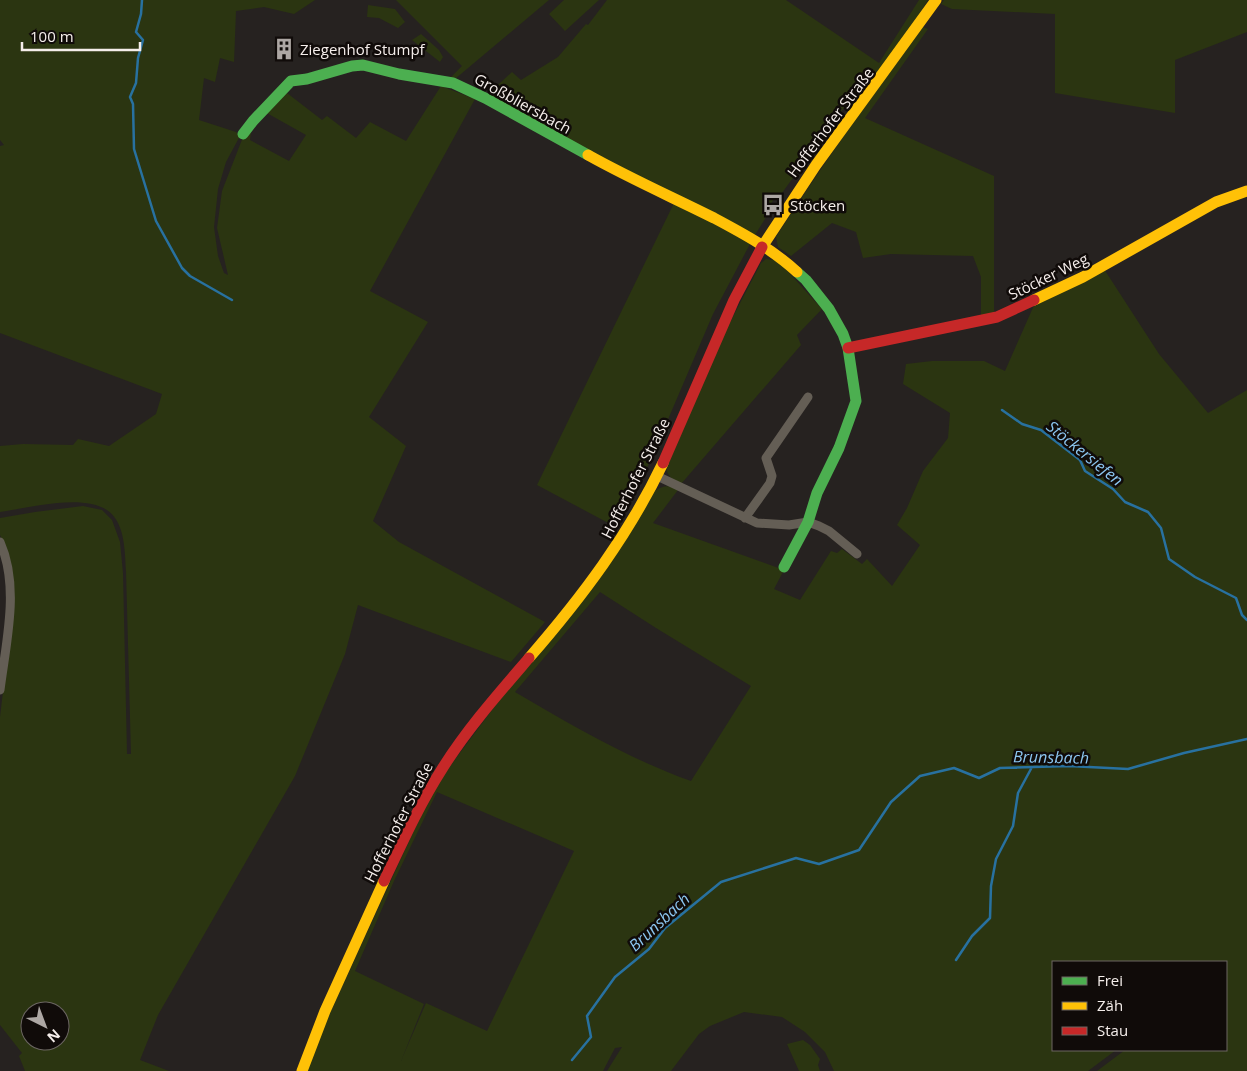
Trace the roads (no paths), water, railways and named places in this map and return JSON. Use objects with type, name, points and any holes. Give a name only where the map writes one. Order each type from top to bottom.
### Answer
[{"type":"street","name":"Hofferhofer Straße","points":[[302,1071],[319,1026],[408,831],[441,770],[484,711],[556,628],[592,582],[630,526],[657,476],[728,312],[763,245],[811,170],[891,66],[936,0]]},
{"type":"street","name":"Großbliersbach","points":[[243,134],[291,81],[307,79],[352,66],[363,65],[399,74],[453,83],[485,98],[603,164],[676,199],[763,245]]},
{"type":"street","name":"Stöcker Weg","points":[[848,348],[896,336],[997,317],[1083,277],[1216,202],[1247,191]]},
{"type":"street","points":[[763,245],[797,271],[829,309],[843,334],[848,348],[856,401],[839,448],[817,493],[808,522],[784,566]]},
{"type":"street","points":[[745,518],[770,483],[772,476],[766,458],[808,397]]},
{"type":"street","points":[[657,476],[757,523],[773,525],[808,522],[829,531],[857,554]]},
{"type":"street","points":[[0,542],[7,558],[9,574],[4,619],[0,690]]},
{"type":"waterway","points":[[142,0],[141,14],[136,32],[143,40],[138,58],[136,83],[130,97],[133,104],[134,149],[156,221],[182,268],[190,276],[232,300]]},
{"type":"waterway","name":"Stöckersiefen","points":[[1002,410],[1022,424],[1041,430],[1080,460],[1085,471],[1113,489],[1125,502],[1148,512],[1161,528],[1169,559],[1195,577],[1236,598],[1242,615],[1247,620]]},
{"type":"waterway","name":"Brunsbach","points":[[572,1060],[591,1037],[587,1016],[615,977],[649,949],[665,928],[721,882],[796,858],[819,864],[859,850],[891,802],[920,776],[954,768],[979,778],[1000,768],[1069,766],[1128,769],[1184,753],[1247,739]]},
{"type":"waterway","points":[[956,960],[972,936],[990,918],[991,886],[996,859],[1013,826],[1018,793],[1032,767]]},
{"type":"place","name":"Ziegenhof Stumpf","points":[[284,49]]},
{"type":"place","name":"Stöcken","points":[[773,205]]}]
